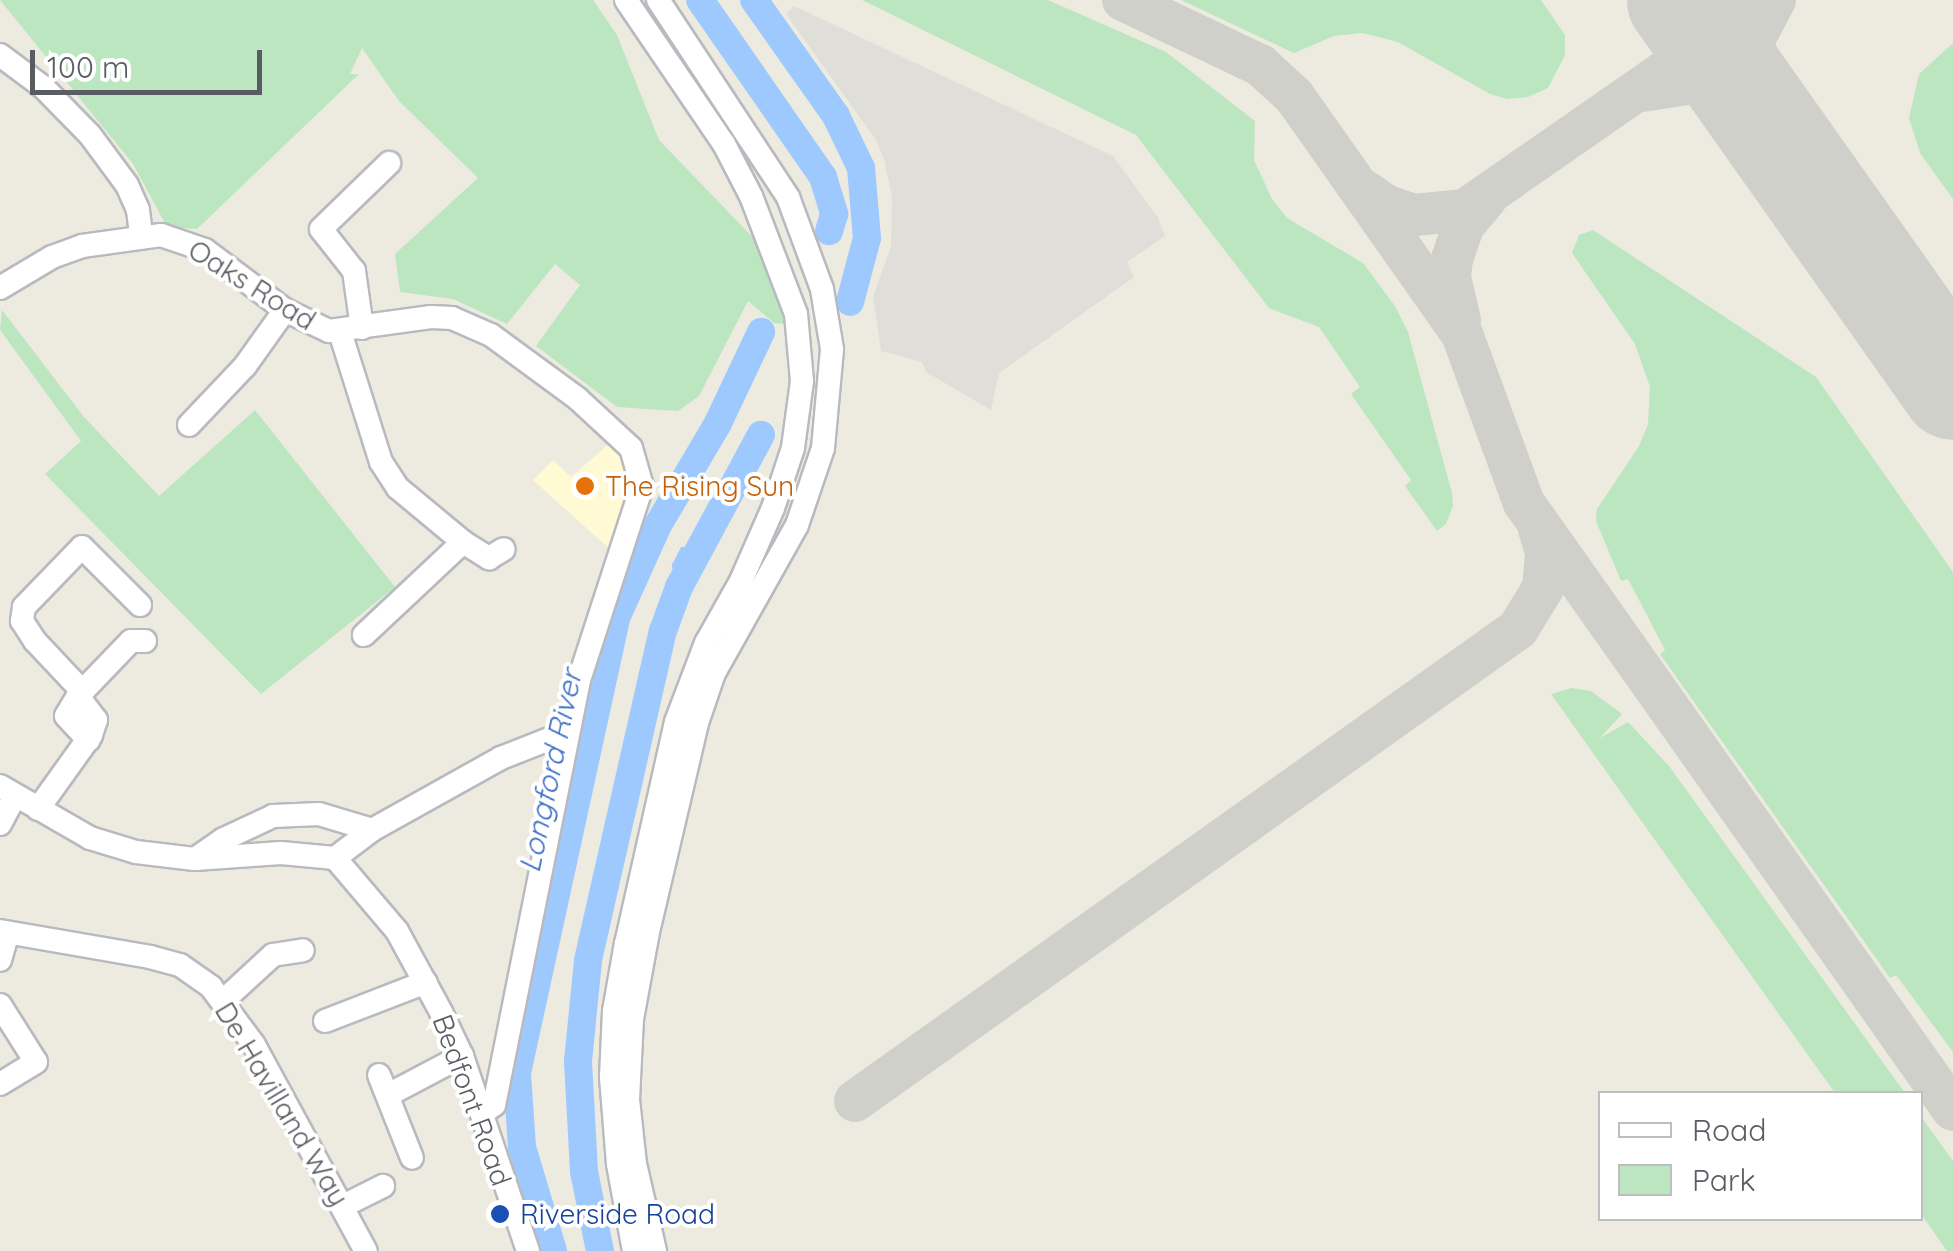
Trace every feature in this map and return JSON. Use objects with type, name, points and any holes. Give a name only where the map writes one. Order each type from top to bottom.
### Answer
[{"type":"street","points":[[626,0],[724,144],[750,196],[796,314],[802,381],[793,448],[773,508],[741,581],[706,643],[676,722],[626,944],[614,1012],[611,1076],[618,1164],[634,1251]]},
{"type":"street","points":[[655,1251],[635,1164],[628,1100],[632,1019],[648,932],[697,724],[714,673],[797,525],[823,448],[832,349],[822,289],[788,197],[658,0]]},
{"type":"street","points":[[0,55],[43,88],[90,136],[127,185],[138,210],[141,235]]},
{"type":"street","points":[[390,163],[315,223],[354,271],[351,330],[381,462],[398,488],[463,542],[488,558],[504,549]]},
{"type":"street","name":"Oaks Road","points":[[0,288],[67,252],[141,235],[161,235],[205,250],[285,310],[313,326],[351,330],[431,317],[452,318],[490,335],[578,399],[626,443],[639,466],[642,486],[579,680],[567,732]]},
{"type":"street","points":[[189,425],[245,366],[285,310]]},
{"type":"street","points":[[364,635],[463,542]]},
{"type":"street","points":[[38,808],[88,740],[96,720],[22,621],[24,607],[82,547],[140,606]]},
{"type":"street","points":[[80,694],[131,641],[144,641]]},
{"type":"street","points":[[0,824],[8,791],[90,838],[136,852],[195,860],[281,853],[335,858],[372,830],[501,758],[567,732]]},
{"type":"street","points":[[482,1114],[494,1105],[567,732]]},
{"type":"street","points":[[195,860],[224,839],[273,816],[318,814],[372,830]]},
{"type":"street","name":"Bedfont Road","points":[[335,858],[378,904],[426,982],[462,1056],[528,1251]]},
{"type":"street","points":[[0,960],[3,934]]},
{"type":"street","name":"De Havilland Way","points":[[3,934],[180,965],[224,1000],[254,1046],[366,1251]]},
{"type":"street","points":[[224,1000],[273,955],[303,950]]},
{"type":"street","points":[[325,1021],[426,982]]},
{"type":"street","points":[[0,1004],[36,1062],[0,1084]]},
{"type":"street","points":[[412,1158],[383,1085],[462,1056]]},
{"type":"street","points":[[343,1206],[383,1186]]},
{"type":"shaded area","points":[[794,6],[1113,156],[1158,218],[1165,236],[1127,262],[1134,277],[999,373],[991,410],[926,372],[922,362],[881,351],[873,297],[891,246],[892,197],[884,159],[876,140],[786,14]]},
{"type":"shaded area","points":[[611,442],[635,471],[614,553],[533,480],[553,460],[571,477]]},
{"type":"green space","points":[[0,0],[593,0],[617,35],[659,140],[767,252],[787,324],[774,323],[748,301],[699,396],[678,411],[617,407],[536,346],[580,285],[555,264],[507,324],[453,299],[400,292],[395,254],[478,178],[399,101],[362,48],[350,74],[359,74],[197,229],[167,227],[133,164]]},
{"type":"green space","points":[[862,0],[1048,0],[1166,52],[1255,121],[1254,160],[1272,199],[1287,218],[1363,263],[1395,306],[1408,332],[1452,493],[1453,506],[1446,524],[1437,531],[1405,486],[1411,480],[1351,394],[1360,387],[1319,327],[1269,308],[1136,135]]},
{"type":"green space","points":[[1181,0],[1541,0],[1565,35],[1565,55],[1548,88],[1528,97],[1507,99],[1490,94],[1398,42],[1362,33],[1334,36],[1294,53]]},
{"type":"green space","points":[[1953,43],[1953,199],[1920,153],[1909,118],[1919,74]]},
{"type":"green space","points":[[1593,230],[1816,377],[1953,572],[1953,1052],[1896,975],[1890,978],[1660,654],[1665,650],[1628,579],[1621,581],[1596,521],[1597,509],[1639,446],[1648,424],[1650,387],[1635,344],[1572,253],[1579,235]]},
{"type":"green space","points":[[2,310],[84,417],[159,496],[255,410],[395,587],[261,694],[45,474],[81,441],[0,330]]},
{"type":"green space","points":[[1572,688],[1591,691],[1622,714],[1600,738],[1628,722],[1669,766],[1904,1091],[1834,1091],[1551,694]]},
{"type":"green space","points":[[1923,1119],[1953,1161],[1953,1251],[1947,1251],[1923,1217]]},
{"type":"waterway","name":"Longford River","points":[[700,0],[823,177],[834,214],[829,231]]},
{"type":"waterway","points":[[754,0],[836,116],[861,168],[867,238],[850,302]]},
{"type":"waterway","name":"Longford River","points":[[553,1251],[522,1147],[517,1073],[616,618],[658,525],[718,423],[761,332]]},
{"type":"waterway","points":[[600,1251],[584,1172],[578,1061],[588,960],[663,631],[679,587],[761,435]]},
{"type":"waterway","points":[[679,587],[674,565],[682,549]]},
{"type":"taxiway","points":[[1123,0],[1260,65],[1294,96],[1462,334],[1524,503],[1953,1110]]},
{"type":"taxiway","points":[[1365,191],[1385,205],[1414,215],[1465,210],[1767,0]]},
{"type":"taxiway","points":[[1773,127],[1760,103],[1753,67],[1755,38],[1775,0]]},
{"type":"taxiway","points":[[1642,91],[1693,83],[1740,99],[1758,114],[1812,188]]},
{"type":"taxiway","points":[[1460,320],[1450,277],[1452,259],[1464,225],[1487,198]]},
{"type":"taxiway","points":[[855,1101],[1518,629],[1543,588],[1546,552],[1539,529]]},
{"type":"runway","points":[[1679,0],[1953,387]]},
{"type":"place","name":"The Rising Sun","points":[[585,486]]},
{"type":"place","name":"Riverside Road","points":[[500,1214]]}]
